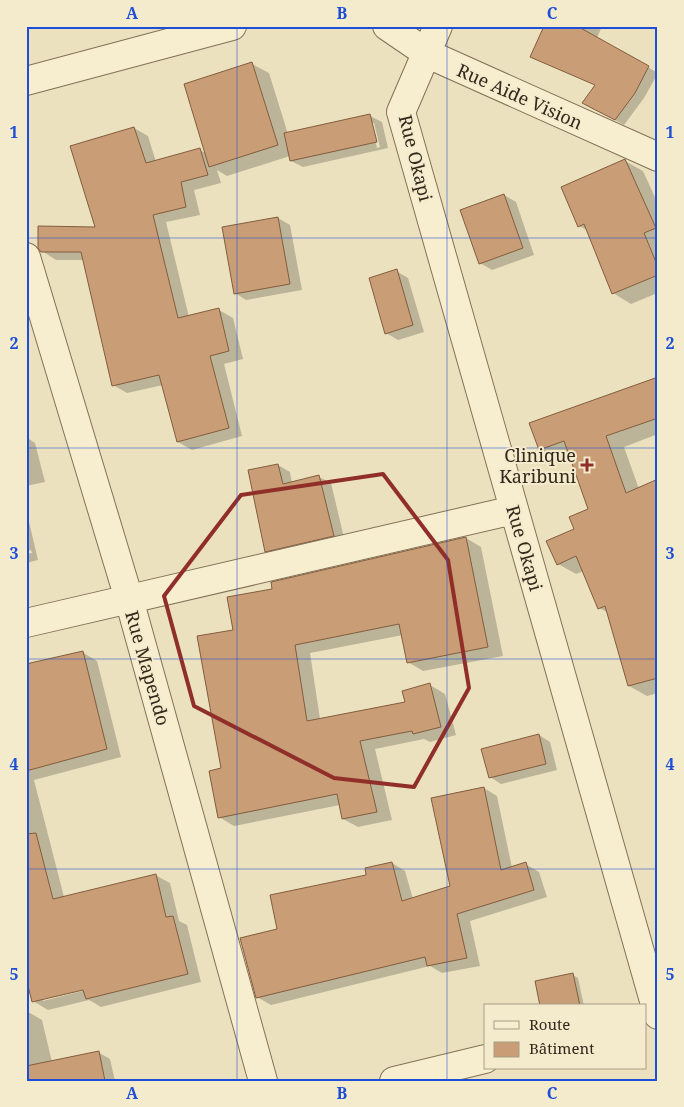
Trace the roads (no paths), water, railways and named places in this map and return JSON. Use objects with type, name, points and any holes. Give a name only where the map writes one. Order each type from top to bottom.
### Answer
[{"type":"street","points":[[26,81],[232,26]]},
{"type":"street","name":"Rue Aide Vision","points":[[387,26],[428,54],[658,158]]},
{"type":"street","name":"Rue Okapi","points":[[438,26],[428,54],[401,112],[658,1017]]},
{"type":"street","name":"Rue Mapendo","points":[[26,257],[129,599],[263,1081]]},
{"type":"street","points":[[26,623],[514,510]]},
{"type":"street","points":[[646,1022],[658,1017]]},
{"type":"street","points":[[394,1081],[484,1059]]},
{"type":"place","name":"Clinique Karibuni","points":[[587,465]]}]
